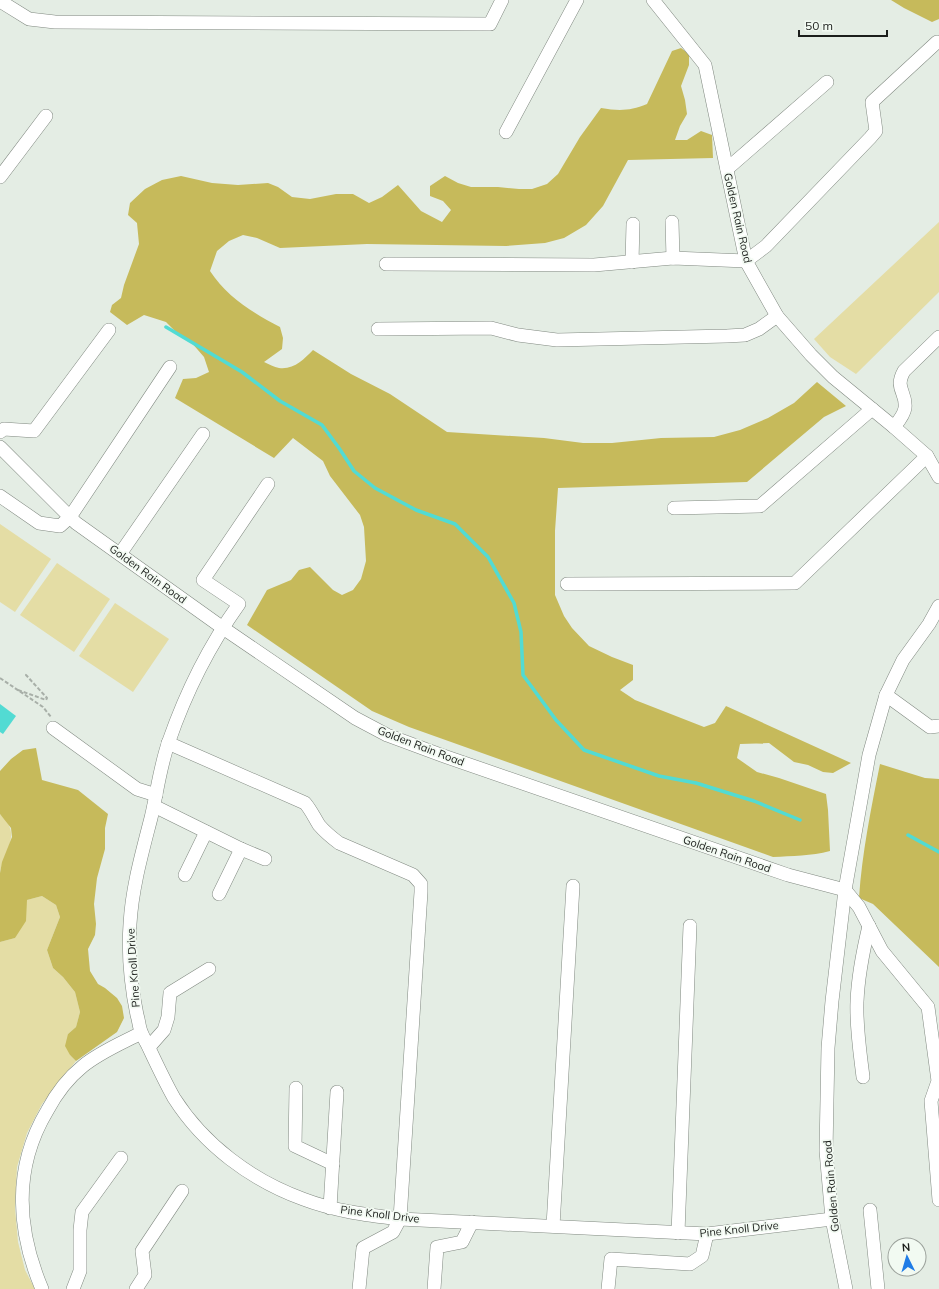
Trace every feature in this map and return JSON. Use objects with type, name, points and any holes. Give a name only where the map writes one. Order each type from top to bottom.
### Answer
[{"type":"street","points":[[0,1],[29,19],[55,22],[490,24],[502,0]]},
{"type":"street","points":[[506,132],[577,0]]},
{"type":"street","name":"Golden Rain Road","points":[[653,0],[705,65],[746,261],[777,316],[810,355],[833,377],[927,456],[939,477]]},
{"type":"street","points":[[386,264],[594,265],[673,258],[746,261],[766,246],[870,138],[876,130],[872,102],[937,42]]},
{"type":"street","points":[[727,169],[827,82]]},
{"type":"street","points":[[0,177],[46,116]]},
{"type":"street","points":[[672,222],[673,258]]},
{"type":"street","points":[[632,262],[633,224]]},
{"type":"street","points":[[378,329],[491,328],[518,335],[557,340],[727,336],[745,335],[759,329],[777,316]]},
{"type":"street","points":[[0,432],[4,429],[34,431],[109,330]]},
{"type":"street","points":[[894,427],[902,416],[905,408],[900,378],[904,371],[939,337]]},
{"type":"street","points":[[0,496],[40,523],[60,526],[70,517],[170,367]]},
{"type":"street","points":[[674,508],[760,506],[872,409]]},
{"type":"street","points":[[120,554],[203,434]]},
{"type":"street","name":"Golden Rain Road","points":[[0,447],[70,517],[223,628],[355,718],[387,735],[788,875],[845,890]]},
{"type":"street","points":[[567,584],[795,583],[927,456]]},
{"type":"street","name":"Pine Knoll Drive","points":[[268,484],[203,580],[239,604],[223,628],[194,678],[168,742],[132,895],[130,952],[134,1001],[141,1033],[175,1098],[197,1128],[225,1156],[255,1176],[281,1190],[304,1200],[330,1208],[366,1215],[400,1219],[707,1234],[832,1219]]},
{"type":"street","name":"Golden Rain Road","points":[[846,1289],[832,1219],[826,1151],[828,1048],[845,890],[869,755],[886,695],[903,660],[929,624],[939,606]]},
{"type":"street","points":[[886,695],[930,727],[939,726]]},
{"type":"street","points":[[53,728],[155,801],[206,832],[265,859]]},
{"type":"street","points":[[168,742],[304,803],[312,810],[318,824],[328,835],[339,843],[413,875],[421,884],[400,1219],[393,1232],[363,1248],[359,1289]]},
{"type":"street","points":[[185,875],[206,832]]},
{"type":"street","points":[[219,894],[241,849]]},
{"type":"street","points":[[554,1226],[573,886]]},
{"type":"street","points":[[845,890],[859,907],[882,951],[928,1007],[938,1081],[931,1101],[939,1200]]},
{"type":"street","points":[[678,1233],[690,926]]},
{"type":"street","points":[[863,1077],[857,1021],[857,1002],[861,965],[869,926]]},
{"type":"street","points":[[149,1047],[164,1030],[168,1017],[170,993],[209,969]]},
{"type":"street","points":[[42,1289],[34,1269],[24,1230],[22,1190],[25,1166],[32,1142],[55,1096],[71,1076],[95,1057],[141,1033]]},
{"type":"street","points":[[296,1088],[295,1146],[333,1164]]},
{"type":"street","points":[[330,1208],[337,1092]]},
{"type":"street","points":[[73,1289],[80,1271],[80,1230],[82,1212],[121,1158]]},
{"type":"street","points":[[136,1289],[144,1275],[142,1251],[182,1191]]},
{"type":"street","points":[[870,1210],[878,1289]]},
{"type":"street","points":[[434,1289],[437,1247],[462,1242],[472,1222]]},
{"type":"street","points":[[608,1289],[611,1259],[690,1264],[702,1256],[707,1234]]},
{"type":"path","points":[[15,688],[46,700],[47,698],[26,675],[28,673]]},
{"type":"path","points":[[0,678],[49,713],[53,728]]},
{"type":"shaded area","points":[[891,0],[939,0],[939,19],[932,22]]},
{"type":"shaded area","points":[[681,48],[689,54],[689,65],[681,86],[687,114],[680,126],[675,140],[687,140],[701,131],[712,135],[713,158],[628,160],[603,206],[586,225],[564,238],[545,243],[506,246],[367,244],[280,248],[257,238],[243,235],[229,241],[217,251],[210,271],[224,289],[241,304],[280,327],[283,338],[282,349],[264,362],[279,368],[294,366],[313,350],[351,374],[390,394],[447,432],[544,438],[583,443],[612,443],[661,438],[714,437],[740,430],[768,418],[794,403],[817,382],[846,406],[824,417],[747,482],[558,488],[555,531],[555,595],[564,616],[572,628],[589,646],[633,665],[633,680],[620,690],[635,700],[704,727],[715,723],[726,706],[851,763],[833,773],[823,772],[808,765],[794,762],[769,743],[740,744],[737,758],[757,772],[826,794],[830,851],[816,854],[773,857],[409,727],[372,711],[247,625],[267,590],[291,580],[299,570],[310,567],[333,590],[342,595],[353,590],[361,579],[366,561],[364,527],[360,515],[330,476],[323,461],[293,438],[274,458],[175,398],[183,379],[196,378],[209,372],[204,357],[191,342],[176,332],[166,322],[144,315],[127,325],[110,312],[112,305],[121,298],[124,285],[139,244],[137,223],[128,215],[130,203],[145,189],[162,180],[181,176],[212,183],[238,185],[268,183],[278,187],[292,197],[310,199],[336,194],[353,194],[369,203],[382,197],[398,185],[421,211],[442,222],[451,210],[443,201],[430,196],[430,186],[445,176],[458,183],[471,187],[532,189],[547,184],[558,174],[580,137],[601,108],[624,110],[647,104],[672,51]]},
{"type":"shaded area","points":[[939,222],[939,292],[856,374],[830,357],[814,339]]},
{"type":"shaded area","points":[[0,524],[51,559],[15,612],[0,602]]},
{"type":"shaded area","points":[[57,563],[110,599],[74,652],[20,615]]},
{"type":"shaded area","points":[[115,603],[169,639],[133,692],[79,656]]},
{"type":"shaded area","points":[[36,748],[42,780],[78,790],[108,814],[105,828],[105,849],[97,878],[94,904],[96,924],[95,935],[88,949],[90,971],[98,984],[117,998],[122,1006],[124,1018],[117,1032],[76,1061],[70,1055],[65,1046],[68,1034],[76,1027],[80,1012],[75,992],[63,977],[53,968],[47,950],[60,917],[56,905],[42,896],[27,900],[26,921],[15,938],[0,942],[0,873],[2,862],[12,837],[11,828],[0,814],[0,771],[11,759],[23,750]]},
{"type":"shaded area","points":[[880,764],[925,778],[939,779],[939,967],[873,904],[859,898],[860,881],[870,814]]},
{"type":"shaded area","points":[[0,814],[7,822],[11,836],[0,873]]},
{"type":"shaded area","points":[[42,896],[56,905],[60,917],[47,950],[53,968],[63,977],[75,992],[80,1012],[76,1027],[68,1034],[70,1055],[76,1061],[42,1104],[27,1133],[17,1167],[15,1208],[18,1242],[25,1270],[35,1289],[0,1289],[0,942],[15,938],[27,900]]},
{"type":"water","points":[[0,704],[16,716],[3,734],[0,732]]},
{"type":"waterway","points":[[166,327],[242,372],[280,401],[322,425],[354,471],[375,488],[416,510],[455,524],[488,557],[514,603],[521,632],[523,675],[556,720],[584,750],[659,776],[696,783],[754,801],[800,820]]},
{"type":"waterway","points":[[908,835],[939,852]]}]
